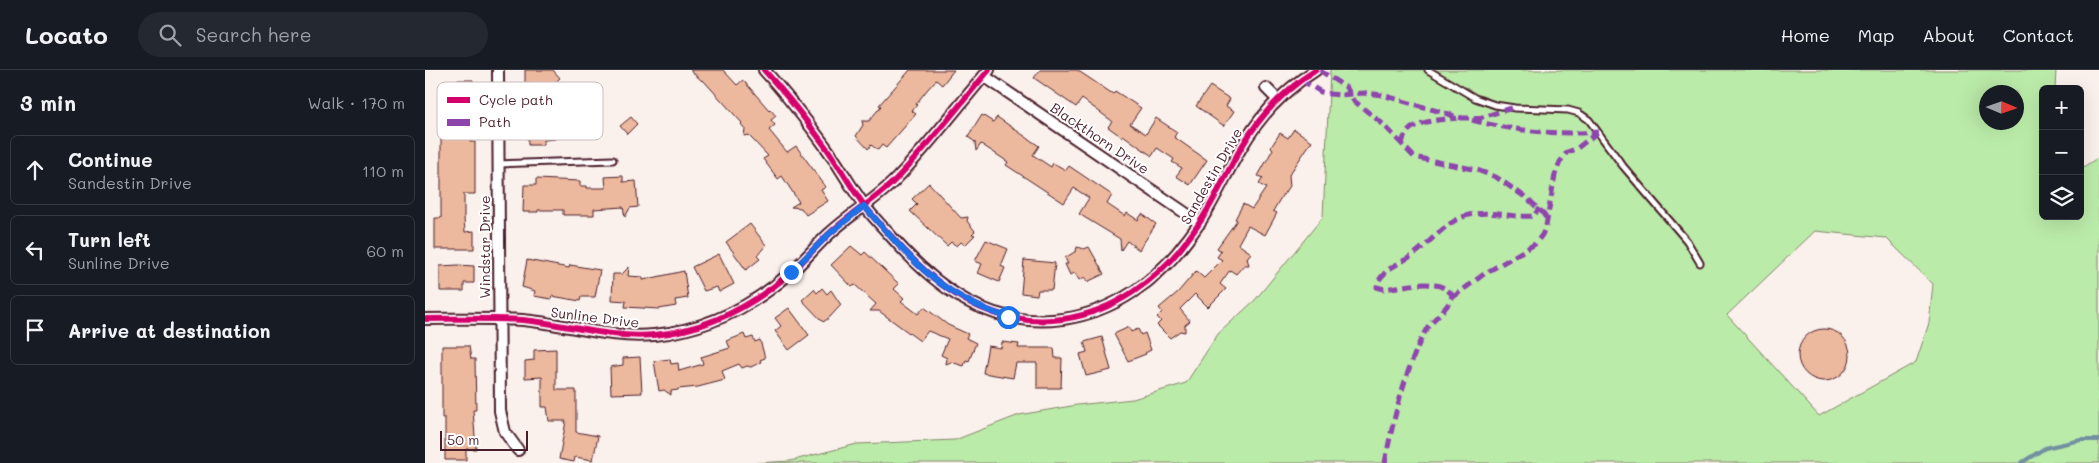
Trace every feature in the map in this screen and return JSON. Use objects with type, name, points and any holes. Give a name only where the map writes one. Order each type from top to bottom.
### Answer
[{"type":"street","name":"Sandestin Drive","points":[[765,70],[804,116],[864,206],[902,249],[949,292],[987,311],[1030,320],[1053,320],[1075,317],[1114,303],[1133,292],[1163,267],[1187,241],[1200,223],[1241,146],[1258,122],[1278,100],[1315,70]]},
{"type":"street","name":"Sunline Drive","points":[[425,319],[524,320],[634,336],[683,330],[708,323],[744,307],[775,287],[829,234],[877,197],[896,179],[987,73]]},
{"type":"street","name":"Blackthorn Drive","points":[[987,73],[1200,223]]},
{"type":"street","points":[[1266,88],[1278,100]]},
{"type":"street","name":"Windstar Drive","points":[[498,140],[500,411],[505,432],[518,450]]},
{"type":"lane","points":[[1428,70],[1475,98],[1495,105],[1515,108],[1567,110],[1589,120],[1623,166],[1687,241],[1700,263]]},
{"type":"lane","points":[[498,164],[613,160]]},
{"type":"green space","points":[[1330,70],[2056,70],[2055,85],[2039,85],[2039,220],[2084,220],[2084,166],[2099,157],[2099,463],[756,463],[790,461],[857,444],[955,440],[1019,415],[1077,405],[1133,399],[1186,383],[1218,334],[1255,300],[1323,217]],"holes":[[[1815,231],[1886,238],[1933,284],[1929,323],[1916,362],[1819,416],[1727,315]]]},
{"type":"building","points":[[525,70],[553,70],[560,78],[557,82],[525,82]]},
{"type":"building","points":[[690,70],[723,70],[737,85],[743,80],[776,116],[771,120],[775,125],[769,130],[787,152],[796,146],[826,187],[821,190],[828,201],[806,215],[801,208],[791,207],[799,202],[782,176],[778,179],[763,159],[768,156],[748,135],[744,136],[745,129],[742,123],[703,80]]},
{"type":"building","points":[[910,70],[954,70],[942,85],[936,80],[927,90],[912,111],[916,114],[886,148],[882,145],[878,150],[871,145],[868,149],[856,136],[863,125],[862,121],[869,121],[881,106],[879,105]]},
{"type":"building","points":[[1040,70],[1077,70],[1113,94],[1115,91],[1141,108],[1130,124],[1146,134],[1156,118],[1177,132],[1174,137],[1207,160],[1190,185],[1176,176],[1182,168],[1172,162],[1174,159],[1157,148],[1152,156],[1123,135],[1122,137],[1108,127],[1112,121],[1082,99],[1076,107],[1034,78]]},
{"type":"building","points":[[458,80],[473,80],[473,82],[458,82]]},
{"type":"building","points":[[1210,86],[1230,99],[1226,106],[1234,111],[1224,126],[1196,106]]},
{"type":"building","points":[[982,115],[993,122],[997,117],[1039,146],[1033,155],[1051,167],[1053,163],[1066,170],[1069,166],[1112,195],[1107,204],[1125,216],[1127,213],[1138,220],[1142,214],[1156,224],[1139,250],[1127,241],[1121,250],[1120,239],[1079,214],[1089,198],[1074,188],[1064,203],[1006,165],[1008,162],[981,144],[976,151],[975,142],[968,137]]},
{"type":"building","points":[[631,117],[637,124],[627,134],[620,126]]},
{"type":"building","points":[[1294,129],[1312,141],[1289,175],[1290,186],[1273,211],[1277,213],[1265,235],[1248,226],[1238,244],[1251,253],[1247,258],[1249,265],[1244,265],[1236,274],[1230,270],[1220,284],[1226,289],[1208,307],[1195,294],[1180,309],[1190,321],[1185,325],[1185,332],[1180,331],[1170,338],[1157,325],[1161,321],[1157,317],[1162,312],[1159,308],[1178,292],[1196,271],[1204,278],[1222,260],[1217,257],[1221,251],[1217,248],[1237,220],[1235,219],[1243,204],[1252,209],[1266,188],[1259,184],[1263,178],[1258,176],[1273,149],[1271,147],[1280,133],[1288,138]]},
{"type":"building","points":[[441,140],[470,140],[470,142],[475,142],[475,194],[464,194],[465,232],[474,231],[474,249],[435,249],[435,218],[441,218]]},
{"type":"building","points":[[528,140],[544,140],[544,145],[528,145]]},
{"type":"building","points":[[623,176],[623,182],[636,181],[638,207],[630,208],[625,217],[623,207],[594,209],[594,215],[563,215],[563,210],[523,212],[524,185],[536,185],[536,179],[580,181],[580,186],[587,186],[587,188],[606,188],[605,177]]},
{"type":"building","points":[[929,183],[961,218],[968,217],[967,221],[975,231],[972,234],[975,235],[965,245],[961,242],[957,246],[951,242],[947,246],[910,211],[917,204],[912,199]]},
{"type":"building","points":[[750,224],[766,245],[757,256],[760,259],[746,270],[726,242]]},
{"type":"building","points":[[986,240],[1008,249],[1001,266],[1005,268],[999,282],[978,273],[982,264],[975,261]]},
{"type":"building","points":[[851,246],[862,255],[865,252],[899,284],[894,289],[904,298],[901,301],[918,314],[924,307],[948,325],[968,334],[966,338],[976,343],[969,361],[966,360],[964,366],[951,362],[946,364],[947,358],[941,355],[948,339],[928,331],[920,341],[879,311],[870,311],[876,304],[855,285],[852,287],[831,265]]},
{"type":"building","points":[[1077,247],[1084,249],[1089,247],[1104,274],[1087,282],[1085,277],[1079,280],[1075,273],[1070,275],[1065,264],[1068,264],[1065,258],[1076,251]]},
{"type":"building","points":[[719,254],[734,284],[719,292],[717,287],[704,291],[692,267]]},
{"type":"building","points":[[527,260],[569,268],[570,265],[600,270],[595,297],[581,297],[580,301],[552,296],[551,299],[534,296],[535,291],[522,287]]},
{"type":"building","points":[[1024,260],[1055,263],[1052,290],[1038,290],[1037,295],[1021,293]]},
{"type":"building","points":[[440,266],[474,266],[474,283],[464,283],[464,291],[440,291]]},
{"type":"building","points":[[629,267],[628,276],[643,277],[643,280],[684,271],[688,298],[675,300],[676,306],[659,309],[625,307],[626,301],[612,300],[613,274],[622,274]]},
{"type":"building","points":[[822,288],[827,294],[831,290],[841,305],[823,322],[802,300],[814,289],[817,293]]},
{"type":"building","points":[[789,308],[809,335],[789,350],[775,331],[781,326],[775,318]]},
{"type":"building","points":[[1129,327],[1131,332],[1138,329],[1141,335],[1145,333],[1151,350],[1128,361],[1114,334]]},
{"type":"building","points":[[1824,329],[1834,331],[1842,337],[1848,345],[1850,355],[1848,365],[1842,373],[1834,379],[1824,381],[1814,379],[1806,373],[1800,365],[1798,355],[1800,345],[1806,337],[1814,331]]},
{"type":"building","points":[[744,334],[746,339],[753,337],[755,342],[760,340],[765,358],[760,360],[761,362],[751,367],[742,368],[739,364],[722,371],[725,380],[698,387],[678,389],[671,391],[671,395],[664,390],[659,391],[654,361],[670,359],[671,364],[678,363],[679,371],[703,364],[701,357],[730,348],[727,341]]},
{"type":"building","points":[[1102,337],[1111,370],[1086,376],[1080,354],[1087,352],[1084,342]]},
{"type":"building","points":[[1002,342],[1019,344],[1018,348],[1054,348],[1055,358],[1062,358],[1061,388],[1037,388],[1037,363],[1016,363],[1013,378],[983,373],[988,346],[1001,348]]},
{"type":"building","points":[[442,346],[469,346],[471,359],[475,359],[476,410],[473,410],[476,449],[466,449],[466,460],[445,460],[445,418],[442,418]]},
{"type":"building","points":[[556,349],[556,390],[576,390],[576,432],[598,436],[593,460],[575,457],[574,462],[559,459],[566,421],[549,421],[547,407],[542,407],[542,377],[525,378],[525,361],[534,360],[534,350]]},
{"type":"building","points":[[640,357],[642,393],[611,394],[610,367],[623,365],[623,358]]},
{"type":"waterway","points":[[2021,463],[2045,448],[2081,440],[2099,440]]},
{"type":"marked path","points":[[1319,70],[1347,88],[1353,100],[1384,125],[1414,157],[1477,170],[1496,177],[1528,199],[1547,219]]},
{"type":"marked path","points":[[1301,80],[1321,92],[1340,95],[1365,93],[1382,95],[1462,118],[1479,118],[1512,108]]},
{"type":"marked path","points":[[1402,145],[1404,136],[1415,126],[1432,121],[1457,118]]},
{"type":"marked path","points":[[1472,120],[1503,127],[1535,131],[1566,133],[1598,132]]},
{"type":"marked path","points":[[1452,298],[1484,274],[1535,244],[1546,226],[1555,175],[1560,162],[1567,152],[1576,149],[1598,132]]},
{"type":"marked path","points":[[1385,463],[1396,412],[1413,358],[1427,328],[1445,308],[1452,295],[1446,289],[1430,284],[1384,289],[1377,287],[1379,280],[1390,269],[1417,252],[1445,227],[1461,218],[1485,213],[1534,216],[1539,208]]},
{"type":"cycle path","points":[[764,70],[818,136],[870,212],[925,271],[965,300],[1011,317],[1036,320],[1063,319],[1100,309],[1133,292],[1163,268],[1196,228],[1256,125],[1283,95],[1316,70]]},
{"type":"cycle path","points":[[425,319],[523,320],[605,333],[638,336],[691,328],[726,315],[759,297],[774,286],[837,227],[888,187],[920,153],[989,70]]},
{"type":"route","points":[[791,272],[829,234],[864,206],[902,249],[927,274],[949,292],[987,311],[1008,317]]}]
